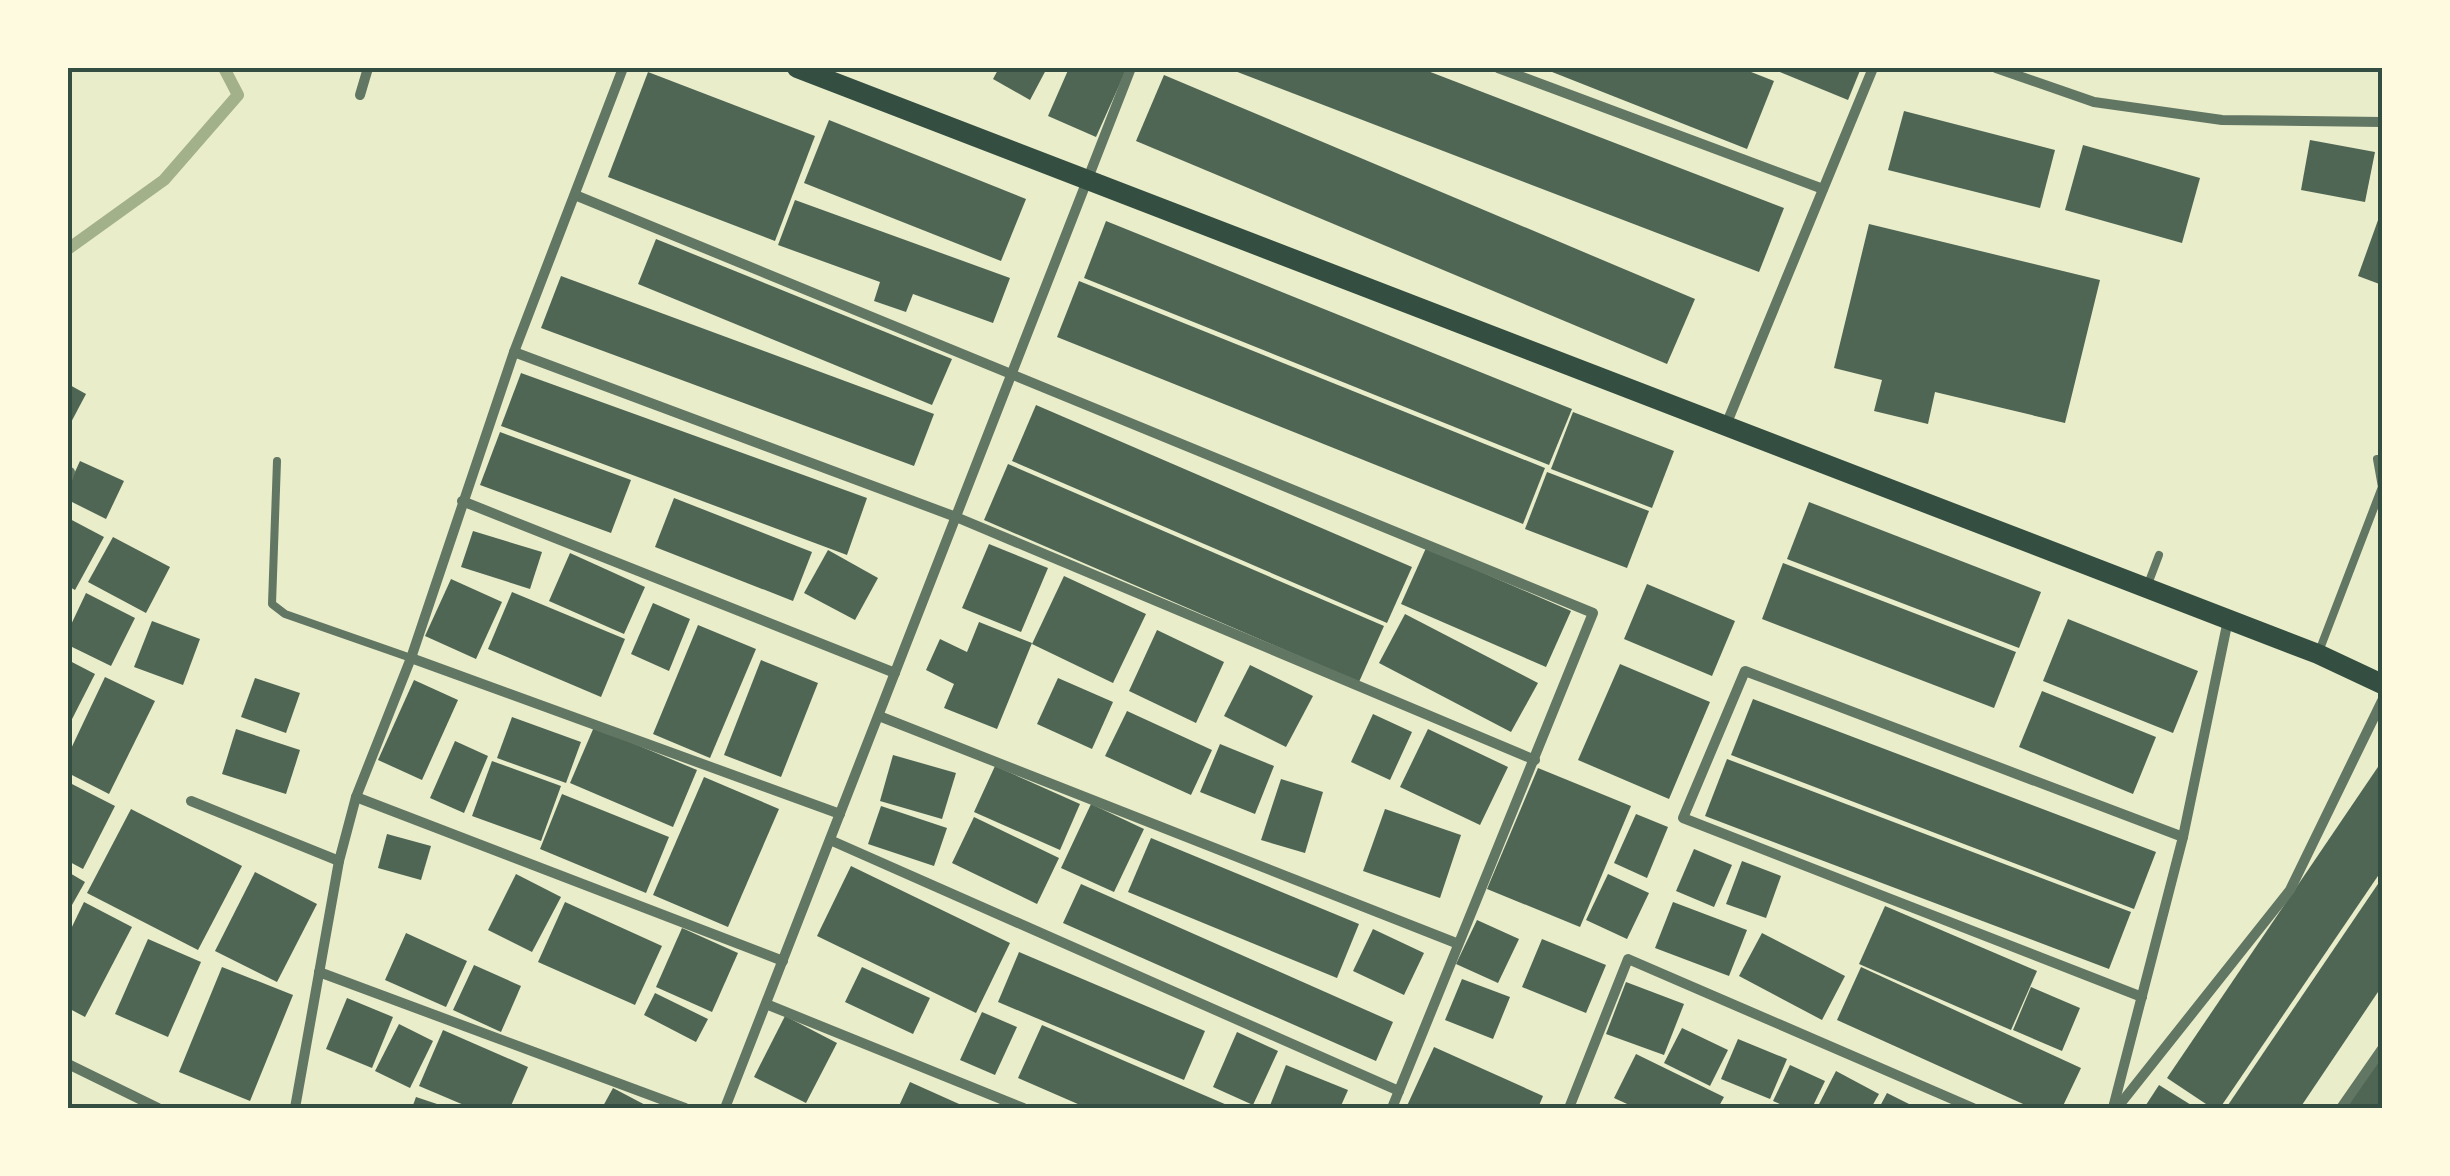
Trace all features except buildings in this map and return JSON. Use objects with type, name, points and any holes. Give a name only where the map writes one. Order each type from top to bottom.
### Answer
[{"type":"main road","points":[[797,68],[2318,654],[2382,684]]},
{"type":"street","points":[[360,95],[368,68]]},
{"type":"street","points":[[295,1108],[339,862],[356,797],[411,658],[514,352],[623,68]]},
{"type":"street","points":[[726,1108],[1130,68]]},
{"type":"street","points":[[1498,68],[1823,189]]},
{"type":"street","points":[[1726,426],[1873,68]]},
{"type":"street","points":[[1996,68],[2112,104],[2222,120],[2382,122]]},
{"type":"street","points":[[574,195],[1593,612],[1392,1108]]},
{"type":"street","points":[[514,352],[956,517],[1535,760]]},
{"type":"street","points":[[462,501],[896,674]]},
{"type":"street","points":[[2115,1108],[2183,838],[2228,620]]},
{"type":"street","points":[[411,658],[840,814]]},
{"type":"street","points":[[2142,997],[1683,818],[1745,671],[2183,838]]},
{"type":"street","points":[[2115,1108],[2290,890],[2382,701]]},
{"type":"street","points":[[879,716],[1456,944]]},
{"type":"street","points":[[356,797],[783,961]]},
{"type":"street","points":[[192,801],[339,862]]},
{"type":"street","points":[[830,840],[1399,1091]]},
{"type":"street","points":[[1584,1108],[1570,1106],[1628,958],[1973,1108]]},
{"type":"street","points":[[320,972],[685,1108]]},
{"type":"street","points":[[766,1004],[1023,1108]]},
{"type":"street","points":[[2341,1108],[2382,1049]]},
{"type":"street","points":[[68,1064],[158,1108]]},
{"type":"lane","points":[[2318,654],[2382,487],[2377,459]]},
{"type":"lane","points":[[277,462],[272,604],[285,614],[411,658]]},
{"type":"lane","points":[[2146,588],[2159,555]]},
{"type":"waterway","points":[[68,249],[164,180],[238,95],[224,68]]}]
